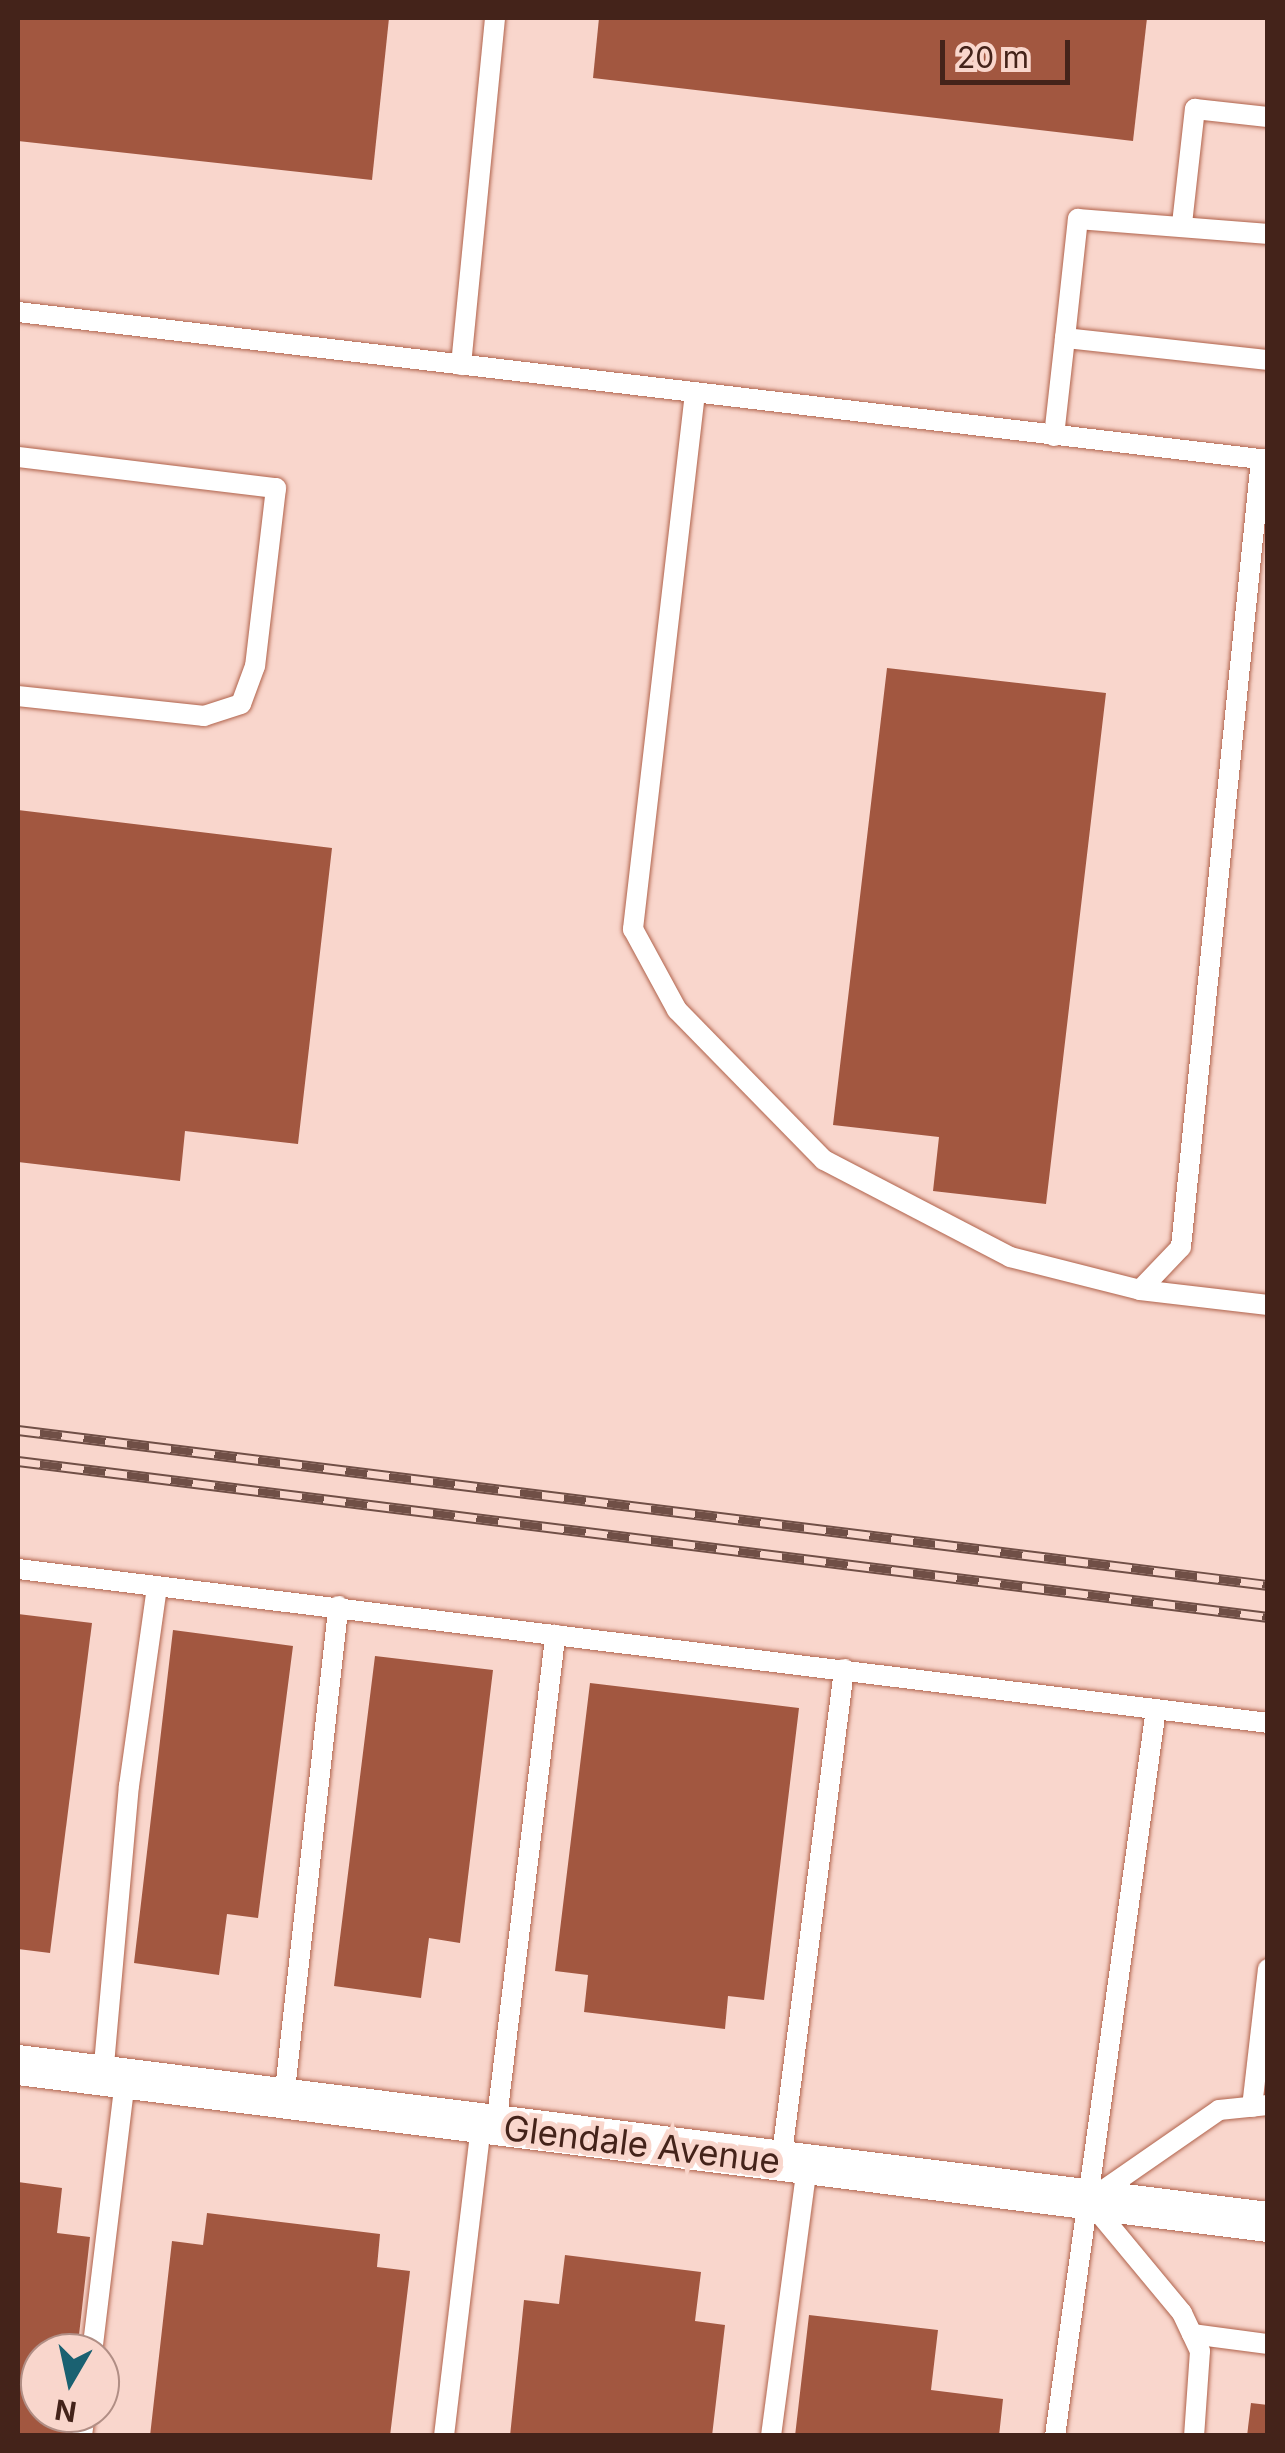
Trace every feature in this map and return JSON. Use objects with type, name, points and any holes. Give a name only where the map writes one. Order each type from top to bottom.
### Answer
[{"type":"street","name":"Glendale Avenue","points":[[18,2065],[1268,2222]]},
{"type":"lane","points":[[461,365],[495,18]]},
{"type":"lane","points":[[1182,224],[1194,109],[1268,117]]},
{"type":"lane","points":[[1054,436],[1078,219],[1182,224],[1268,234]]},
{"type":"lane","points":[[18,312],[1264,460],[1181,1247],[1140,1290]]},
{"type":"lane","points":[[1065,338],[1268,360]]},
{"type":"lane","points":[[695,393],[632,929],[677,1010],[824,1160],[1010,1257],[1140,1290],[1268,1305]]},
{"type":"lane","points":[[18,456],[276,488],[255,666],[241,704],[204,716],[18,696]]},
{"type":"lane","points":[[18,1569],[1268,1724]]},
{"type":"lane","points":[[94,2333],[114,2078],[130,1786],[156,1587]]},
{"type":"lane","points":[[284,2099],[338,1606]]},
{"type":"lane","points":[[444,2436],[556,1636]]},
{"type":"lane","points":[[771,2436],[794,2163],[844,1670]]},
{"type":"lane","points":[[1054,2436],[1156,1709]]},
{"type":"lane","points":[[1089,2200],[1219,2110],[1260,2106],[1268,1969]]},
{"type":"lane","points":[[1089,2200],[1182,2313],[1200,2351],[1194,2436]]},
{"type":"lane","points":[[1192,2334],[1268,2344]]},
{"type":"building","points":[[18,18],[389,18],[372,180],[18,141]]},
{"type":"building","points":[[599,18],[1147,18],[1133,141],[593,78]]},
{"type":"building","points":[[887,668],[1106,693],[1046,1204],[933,1191],[939,1137],[833,1125]]},
{"type":"building","points":[[18,810],[332,848],[298,1144],[185,1131],[180,1181],[18,1162]]},
{"type":"building","points":[[18,1614],[92,1623],[50,1953],[18,1949]]},
{"type":"building","points":[[173,1630],[293,1646],[258,1918],[227,1914],[219,1975],[134,1963]]},
{"type":"building","points":[[375,1656],[493,1670],[460,1943],[429,1938],[421,1998],[334,1986]]},
{"type":"building","points":[[590,1683],[799,1708],[764,2000],[728,1996],[725,2029],[584,2012],[588,1975],[555,1971]]},
{"type":"building","points":[[18,2182],[62,2188],[57,2233],[90,2237],[79,2333],[20,2333],[20,2433],[67,2433],[67,2436],[18,2433]]},
{"type":"building","points":[[207,2213],[380,2234],[377,2267],[410,2271],[390,2436],[150,2436],[172,2241],[203,2245]]},
{"type":"building","points":[[565,2255],[701,2272],[695,2321],[725,2325],[712,2436],[510,2436],[524,2300],[559,2304]]},
{"type":"building","points":[[809,2315],[938,2330],[931,2390],[1003,2399],[999,2436],[795,2436]]},
{"type":"building","points":[[1251,2403],[1268,2405],[1268,2436],[1247,2436]]},
{"type":"railway","points":[[18,1430],[1268,1585]]},
{"type":"railway","points":[[18,1461],[1268,1617]]}]
